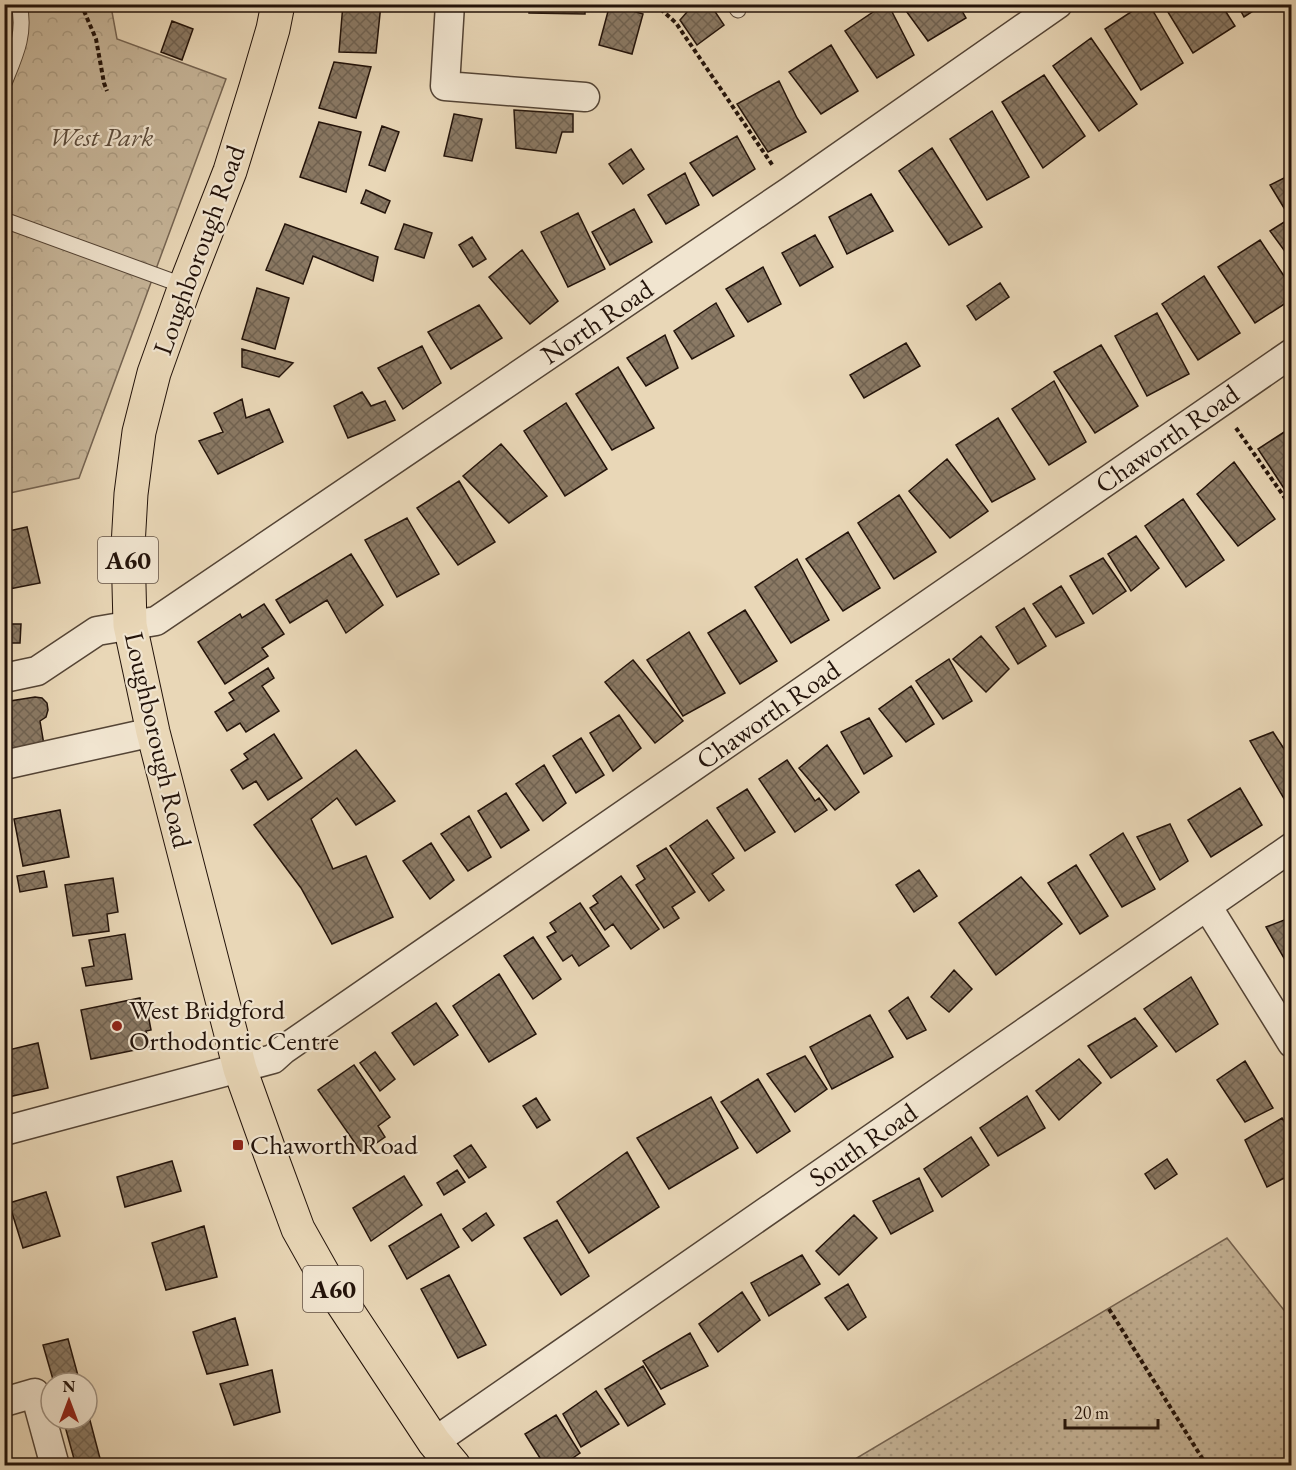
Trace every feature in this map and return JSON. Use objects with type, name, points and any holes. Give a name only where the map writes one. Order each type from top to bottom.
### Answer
[{"type":"main road","name":"Loughborough Road","points":[[278,4],[273,29],[230,171],[154,373],[139,432],[130,494],[128,536],[130,625],[153,732],[240,1069],[298,1229],[325,1277],[444,1458]]},
{"type":"street","points":[[450,4],[445,86],[585,97]]},
{"type":"street","name":"North Road","points":[[4,678],[37,671],[97,631],[156,621],[790,191],[1058,4]]},
{"type":"street","name":"Chaworth Road","points":[[4,1131],[273,1059],[1292,353]]},
{"type":"street","points":[[4,765],[153,732]]},
{"type":"street","name":"South Road","points":[[444,1458],[1207,906],[1292,847]]},
{"type":"street","points":[[1207,906],[1292,1042]]},
{"type":"street","points":[[4,1402],[35,1393],[55,1466]]},
{"type":"lane","points":[[4,83],[20,41],[19,4]]},
{"type":"lane","points":[[4,220],[185,286]]},
{"type":"path","points":[[81,4],[96,39],[107,91]]},
{"type":"path","points":[[655,4],[676,23],[790,191]]},
{"type":"path","points":[[1219,403],[1292,508]]},
{"type":"path","points":[[1109,1309],[1207,1466]]},
{"type":"green space","name":"West Park","points":[[4,5],[112,5],[117,39],[226,79],[79,478],[5,494]]},
{"type":"green space","points":[[1227,1238],[1291,1319],[1291,1465],[845,1465]]},
{"type":"building","points":[[343,4],[381,4],[376,53],[339,52]]},
{"type":"building","points":[[529,4],[585,4],[585,14],[529,13]]},
{"type":"building","points":[[610,4],[643,14],[632,54],[599,45]]},
{"type":"building","points":[[694,4],[710,4],[724,25],[697,45],[680,20]]},
{"type":"building","points":[[888,4],[914,55],[877,78],[845,31]]},
{"type":"building","points":[[901,4],[958,4],[966,18],[928,41]]},
{"type":"building","points":[[1143,4],[1149,4],[1183,63],[1141,90],[1105,29]]},
{"type":"building","points":[[1163,4],[1221,4],[1235,26],[1193,53]]},
{"type":"building","points":[[1237,4],[1264,4],[1244,17]]},
{"type":"building","points":[[172,21],[193,29],[182,60],[161,52]]},
{"type":"building","points":[[1091,38],[1137,104],[1099,131],[1053,66]]},
{"type":"building","points":[[831,45],[858,91],[821,114],[789,72]]},
{"type":"building","points":[[334,62],[371,67],[356,118],[319,108]]},
{"type":"building","points":[[1044,75],[1085,136],[1043,168],[1002,102]]},
{"type":"building","points":[[779,81],[806,132],[768,152],[737,104]]},
{"type":"building","points":[[514,110],[573,114],[573,132],[562,132],[556,153],[516,148]]},
{"type":"building","points":[[992,111],[1029,177],[987,200],[950,139]]},
{"type":"building","points":[[454,114],[482,119],[472,161],[444,156]]},
{"type":"building","points":[[319,122],[361,132],[346,192],[300,177]]},
{"type":"building","points":[[382,126],[399,132],[385,171],[369,165]]},
{"type":"building","points":[[737,136],[755,169],[713,196],[690,163]]},
{"type":"building","points":[[932,148],[982,227],[949,245],[899,171]]},
{"type":"building","points":[[631,149],[644,169],[623,184],[609,164]]},
{"type":"building","points":[[685,173],[699,205],[666,224],[648,195]]},
{"type":"building","points":[[1292,174],[1292,204],[1284,208],[1270,185]]},
{"type":"building","points":[[366,190],[390,201],[385,213],[361,203]]},
{"type":"building","points":[[871,194],[893,231],[847,254],[829,217]]},
{"type":"building","points":[[634,209],[652,242],[610,265],[592,232]]},
{"type":"building","points":[[578,213],[605,269],[568,287],[541,232]]},
{"type":"building","points":[[1292,217],[1292,261],[1270,231]]},
{"type":"building","points":[[285,224],[378,257],[373,281],[313,256],[303,284],[266,270]]},
{"type":"building","points":[[404,224],[432,233],[424,258],[395,249]]},
{"type":"building","points":[[815,235],[833,267],[800,286],[782,253]]},
{"type":"building","points":[[472,237],[486,259],[473,267],[459,245]]},
{"type":"building","points":[[1260,240],[1292,288],[1292,299],[1255,323],[1218,267]]},
{"type":"building","points":[[522,250],[558,301],[530,324],[489,277]]},
{"type":"building","points":[[763,267],[781,304],[748,322],[726,289]]},
{"type":"building","points":[[1204,276],[1240,333],[1198,360],[1162,304]]},
{"type":"building","points":[[1000,283],[1009,297],[976,320],[967,306]]},
{"type":"building","points":[[257,288],[289,298],[275,349],[242,339]]},
{"type":"building","points":[[716,303],[734,336],[692,359],[674,331]]},
{"type":"building","points":[[479,305],[502,338],[451,369],[428,332]]},
{"type":"building","points":[[1157,313],[1189,374],[1147,396],[1115,336]]},
{"type":"building","points":[[665,335],[678,368],[646,386],[627,358]]},
{"type":"building","points":[[906,343],[920,366],[864,398],[850,375]]},
{"type":"building","points":[[1101,345],[1138,406],[1095,433],[1054,372]]},
{"type":"building","points":[[422,346],[441,383],[403,409],[378,368]]},
{"type":"building","points":[[242,349],[293,363],[279,377],[242,367]]},
{"type":"building","points":[[618,367],[654,428],[612,450],[576,394]]},
{"type":"building","points":[[1054,381],[1086,442],[1049,465],[1012,409]]},
{"type":"building","points":[[362,392],[371,406],[385,401],[395,420],[348,438],[334,406]]},
{"type":"building","points":[[242,399],[246,418],[269,409],[283,442],[218,474],[199,441],[223,432],[214,413]]},
{"type":"building","points":[[566,403],[607,469],[565,496],[524,431]]},
{"type":"building","points":[[998,418],[1035,479],[992,502],[956,445]]},
{"type":"building","points":[[1292,427],[1292,495],[1289,496],[1258,449]]},
{"type":"building","points":[[501,444],[547,496],[509,523],[463,476]]},
{"type":"building","points":[[947,459],[988,511],[950,538],[909,491]]},
{"type":"building","points":[[1234,462],[1275,519],[1238,546],[1197,494]]},
{"type":"building","points":[[459,481],[495,542],[458,565],[417,508]]},
{"type":"building","points":[[899,495],[936,552],[894,579],[858,523]]},
{"type":"building","points":[[1183,499],[1224,560],[1186,587],[1145,526]]},
{"type":"building","points":[[407,518],[439,574],[397,597],[365,540]]},
{"type":"building","points":[[27,527],[40,583],[4,590],[4,532]]},
{"type":"building","points":[[848,532],[880,588],[843,611],[806,559]]},
{"type":"building","points":[[1136,536],[1159,568],[1131,591],[1108,554]]},
{"type":"building","points":[[351,554],[383,605],[346,633],[327,600],[290,623],[276,600]]},
{"type":"building","points":[[1103,558],[1126,591],[1093,614],[1070,576]]},
{"type":"building","points":[[797,559],[829,620],[791,643],[755,587]]},
{"type":"building","points":[[1061,586],[1084,623],[1056,637],[1033,604]]},
{"type":"building","points":[[264,604],[284,634],[262,648],[268,656],[225,684],[198,642],[240,614],[242,618]]},
{"type":"building","points":[[4,606],[7,606],[7,624],[21,624],[20,643],[4,643]]},
{"type":"building","points":[[1024,608],[1046,646],[1018,664],[996,627]]},
{"type":"building","points":[[745,610],[777,661],[740,684],[708,633]]},
{"type":"building","points":[[689,632],[725,693],[683,716],[647,660]]},
{"type":"building","points":[[981,636],[1009,669],[986,692],[953,659]]},
{"type":"building","points":[[949,659],[972,701],[943,719],[916,681]]},
{"type":"building","points":[[633,660],[683,721],[655,743],[605,682]]},
{"type":"building","points":[[268,668],[274,678],[262,686],[279,711],[246,732],[240,723],[227,731],[215,712],[234,700],[229,693]]},
{"type":"building","points":[[911,686],[934,724],[906,742],[879,709]]},
{"type":"building","points":[[42,698],[47,703],[46,717],[40,721],[44,745],[4,753],[4,702]]},
{"type":"building","points":[[619,715],[641,748],[613,771],[590,733]]},
{"type":"building","points":[[869,718],[892,756],[864,774],[841,732]]},
{"type":"building","points":[[1273,732],[1292,761],[1292,799],[1286,802],[1250,741]]},
{"type":"building","points":[[274,734],[302,778],[268,800],[256,781],[243,789],[231,770],[248,759],[244,754]]},
{"type":"building","points":[[581,738],[604,775],[576,793],[553,756]]},
{"type":"building","points":[[827,745],[859,792],[835,810],[799,768]]},
{"type":"building","points":[[356,750],[395,801],[356,825],[337,798],[311,819],[333,869],[366,856],[393,917],[332,944],[301,888],[254,825]]},
{"type":"building","points":[[787,760],[815,801],[819,798],[827,810],[795,832],[759,779]]},
{"type":"building","points":[[544,765],[566,803],[543,821],[516,784]]},
{"type":"building","points":[[4,783],[6,783],[11,805],[4,807]]},
{"type":"building","points":[[1240,788],[1262,825],[1211,857],[1188,820]]},
{"type":"building","points":[[747,789],[775,832],[745,851],[717,808]]},
{"type":"building","points":[[506,793],[529,830],[501,848],[478,811]]},
{"type":"building","points":[[60,810],[69,857],[23,866],[14,819]]},
{"type":"building","points":[[469,816],[491,857],[468,871],[441,834]]},
{"type":"building","points":[[707,820],[734,858],[712,874],[724,890],[709,901],[670,846]]},
{"type":"building","points":[[1170,824],[1188,861],[1160,880],[1137,837]]},
{"type":"building","points":[[1123,833],[1155,889],[1122,907],[1090,855]]},
{"type":"building","points":[[431,843],[454,880],[430,899],[403,861]]},
{"type":"building","points":[[666,848],[695,892],[672,907],[679,918],[664,928],[636,885],[645,879],[637,866]]},
{"type":"building","points":[[1076,865],[1108,916],[1080,934],[1048,883]]},
{"type":"building","points":[[919,870],[937,896],[914,912],[896,885]]},
{"type":"building","points":[[44,871],[47,887],[20,892],[17,876]]},
{"type":"building","points":[[621,876],[659,929],[631,949],[613,924],[605,930],[590,908],[598,903],[593,896]]},
{"type":"building","points":[[1021,877],[1062,924],[996,975],[959,923]]},
{"type":"building","points":[[113,878],[118,912],[107,914],[109,931],[73,936],[65,885]]},
{"type":"building","points":[[580,903],[609,946],[579,966],[572,955],[563,961],[547,937],[556,932],[550,923]]},
{"type":"building","points":[[1292,917],[1292,972],[1266,927]]},
{"type":"building","points":[[125,934],[132,979],[86,986],[82,968],[94,966],[89,940]]},
{"type":"building","points":[[533,937],[561,979],[533,999],[504,956]]},
{"type":"building","points":[[954,970],[972,989],[949,1012],[931,997]]},
{"type":"building","points":[[499,974],[536,1034],[489,1062],[453,1006]]},
{"type":"building","points":[[1191,977],[1218,1024],[1176,1052],[1144,1009]]},
{"type":"building","points":[[908,997],[926,1030],[907,1039],[889,1011]]},
{"type":"building","name":"West Bridgford Orthodontic Centre","points":[[140,998],[143,1015],[148,1014],[151,1030],[146,1031],[150,1047],[91,1059],[81,1010]]},
{"type":"building","points":[[436,1003],[458,1035],[414,1065],[392,1033]]},
{"type":"building","points":[[870,1015],[893,1057],[832,1089],[810,1047]]},
{"type":"building","points":[[1135,1018],[1157,1046],[1111,1078],[1088,1046]]},
{"type":"building","points":[[38,1043],[48,1088],[4,1098],[4,1051]]},
{"type":"building","points":[[375,1052],[395,1079],[380,1091],[360,1063]]},
{"type":"building","points":[[805,1056],[827,1089],[795,1112],[767,1074]]},
{"type":"building","points":[[1079,1059],[1101,1083],[1059,1120],[1036,1091]]},
{"type":"building","points":[[1245,1061],[1273,1108],[1245,1122],[1217,1080]]},
{"type":"building","points":[[354,1065],[390,1117],[378,1126],[385,1137],[362,1153],[318,1090]]},
{"type":"building","points":[[758,1079],[790,1131],[757,1153],[721,1102]]},
{"type":"building","points":[[1027,1096],[1045,1128],[998,1156],[980,1128]]},
{"type":"building","points":[[711,1097],[738,1148],[669,1189],[637,1138]]},
{"type":"building","points":[[536,1098],[550,1120],[537,1128],[523,1106]]},
{"type":"building","points":[[1282,1118],[1292,1134],[1292,1174],[1267,1187],[1245,1140]]},
{"type":"building","points":[[971,1137],[989,1165],[942,1197],[924,1169]]},
{"type":"building","points":[[471,1145],[486,1167],[469,1178],[454,1156]]},
{"type":"building","points":[[627,1152],[659,1207],[589,1253],[557,1202]]},
{"type":"building","points":[[1167,1159],[1177,1174],[1155,1189],[1145,1174]]},
{"type":"building","points":[[172,1161],[181,1191],[125,1207],[117,1177]]},
{"type":"building","points":[[457,1170],[465,1182],[444,1195],[437,1183]]},
{"type":"building","points":[[404,1176],[422,1205],[371,1241],[353,1208]]},
{"type":"building","points":[[919,1178],[933,1211],[891,1234],[873,1201]]},
{"type":"building","points":[[46,1192],[60,1236],[23,1248],[9,1203]]},
{"type":"building","points":[[486,1213],[494,1225],[472,1241],[463,1229]]},
{"type":"building","points":[[441,1214],[459,1247],[407,1279],[389,1246]]},
{"type":"building","points":[[854,1215],[877,1238],[839,1275],[816,1251]]},
{"type":"building","points":[[557,1220],[589,1276],[561,1295],[524,1238]]},
{"type":"building","points":[[204,1226],[217,1277],[166,1290],[152,1243]]},
{"type":"building","points":[[4,1240],[11,1268],[4,1270]]},
{"type":"building","points":[[802,1255],[820,1284],[769,1316],[751,1283]]},
{"type":"building","points":[[449,1275],[486,1345],[458,1358],[421,1289]]},
{"type":"building","points":[[848,1284],[866,1317],[848,1330],[825,1298]]},
{"type":"building","points":[[742,1292],[760,1320],[718,1352],[699,1324]]},
{"type":"building","points":[[235,1318],[248,1365],[207,1374],[193,1332]]},
{"type":"building","points":[[690,1333],[708,1366],[661,1389],[643,1361]]},
{"type":"building","points":[[68,1339],[77,1371],[51,1371],[43,1345]]},
{"type":"building","points":[[643,1366],[665,1404],[628,1426],[605,1389]]},
{"type":"building","points":[[272,1370],[280,1412],[234,1425],[220,1384]]},
{"type":"building","points":[[596,1391],[619,1424],[581,1447],[563,1414]]},
{"type":"building","points":[[556,1415],[580,1453],[561,1466],[545,1466],[525,1434]]},
{"type":"building","points":[[66,1431],[93,1431],[102,1466],[76,1466]]},
{"type":"place","name":"West Bridgford Orthodontic Centre","points":[[117,1026]]},
{"type":"place","name":"Chaworth Road","points":[[238,1145]]}]
